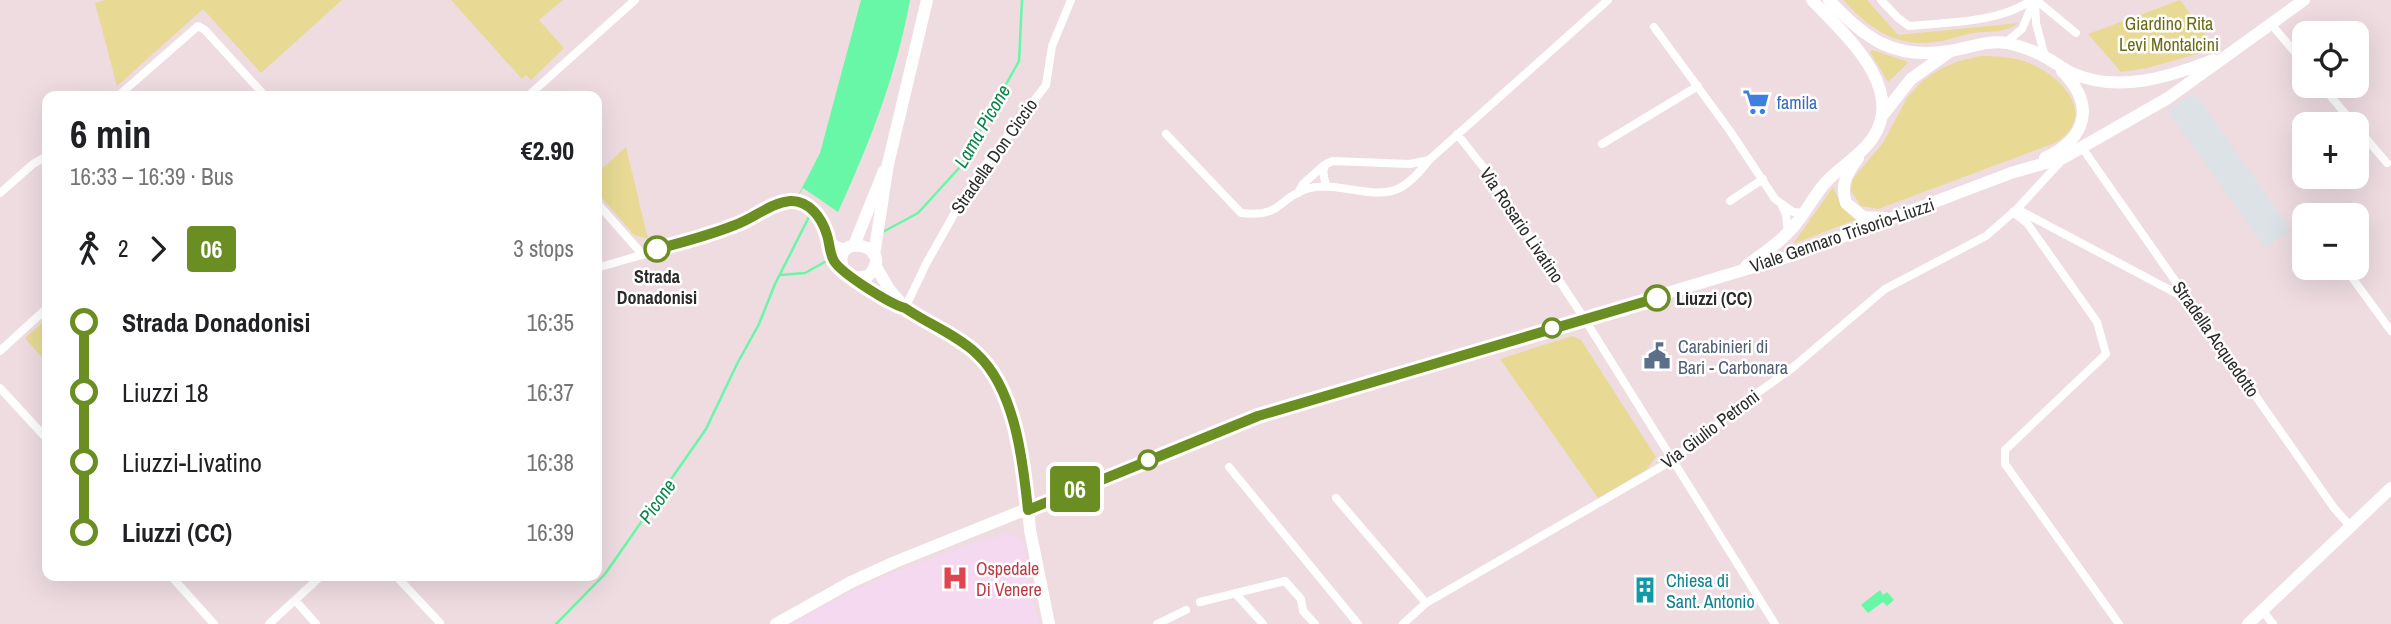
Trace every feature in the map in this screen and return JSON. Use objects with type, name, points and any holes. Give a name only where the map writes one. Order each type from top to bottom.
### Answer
[{"type":"main road","points":[[850,274],[868,276],[875,260],[888,164],[927,0]]},
{"type":"main road","points":[[1812,0],[1869,63],[1879,85],[1882,104],[1880,120],[1875,135],[1847,172],[1843,184],[1846,203],[1863,218],[1902,215]]},
{"type":"main road","points":[[1829,0],[1857,29],[1887,47],[1909,52],[1949,51],[1979,43],[2005,43],[2050,60],[2071,74],[2095,81],[2124,84],[2145,80],[2188,70],[2230,54]]},
{"type":"main road","points":[[2083,149],[2168,99],[2304,0]]},
{"type":"main road","points":[[1880,120],[1911,79],[1949,51]]},
{"type":"main road","points":[[2011,173],[2069,144],[2082,122],[2080,96],[2070,79],[2050,60]]},
{"type":"main road","points":[[2142,112],[2155,96],[2156,89],[2145,80]]},
{"type":"main road","points":[[1737,272],[1780,242],[1805,213],[1819,190],[1839,168],[1866,147]]},
{"type":"main road","name":"Viale Gennaro Trisorio-Liuzzi","points":[[776,624],[851,582],[1258,416],[1797,254],[2011,173],[2063,158],[2083,149]]},
{"type":"main road","points":[[888,164],[851,246],[842,258],[850,274],[894,305],[905,308],[966,345],[979,356],[998,381],[1009,408],[1022,460],[1028,510],[1049,624]]},
{"type":"main road","points":[[851,246],[865,246],[889,289],[905,308]]},
{"type":"main road","points":[[2248,624],[2391,488]]},
{"type":"street","points":[[534,91],[635,0]]},
{"type":"street","name":"Stradella Don Ciccio","points":[[905,308],[962,200],[1046,85],[1052,46],[1071,0]]},
{"type":"street","points":[[1166,134],[1241,213],[1271,213],[1298,193],[1311,188],[1390,191],[1403,186],[1457,134],[1608,0]]},
{"type":"street","points":[[1881,0],[1909,26],[2000,15],[2017,10],[2034,0]]},
{"type":"street","points":[[2034,0],[2076,33]]},
{"type":"street","points":[[2005,43],[2022,29],[2034,0]]},
{"type":"street","points":[[2034,0],[2036,23],[2050,60]]},
{"type":"street","points":[[2271,24],[2292,49]]},
{"type":"street","points":[[124,91],[198,26],[205,30],[260,91]]},
{"type":"street","points":[[1654,27],[1782,206],[1788,233]]},
{"type":"street","points":[[1602,144],[1698,86]]},
{"type":"street","points":[[2332,98],[2344,112]]},
{"type":"street","name":"Via Rosario Livatino","points":[[1457,134],[1488,173],[1584,318],[1775,624]]},
{"type":"street","points":[[2369,142],[2387,163]]},
{"type":"street","name":"Stradella Acquedotto","points":[[2083,149],[2334,508],[2351,527]]},
{"type":"street","name":"Via Giulio Petroni","points":[[1403,624],[1426,603],[1671,461],[1742,403],[1791,369],[1885,289],[1986,236],[2015,211],[2063,158]]},
{"type":"street","points":[[0,193],[42,159]]},
{"type":"street","points":[[1298,193],[1303,184],[1332,161],[1410,164],[1429,160]]},
{"type":"street","points":[[1326,164],[1323,171],[1326,187]]},
{"type":"street","points":[[1730,201],[1763,179]]},
{"type":"street","points":[[602,266],[737,225],[778,204],[790,201],[802,202],[813,209],[827,235],[836,245],[842,248],[851,246]]},
{"type":"street","points":[[1782,206],[1793,212],[1805,213]]},
{"type":"street","points":[[602,210],[642,254]]},
{"type":"street","points":[[2015,211],[2189,300]]},
{"type":"street","points":[[2015,211],[2027,223],[2097,322],[2106,354],[2005,450],[2005,464],[2119,624]]},
{"type":"street","points":[[827,235],[832,258],[850,274]]},
{"type":"street","points":[[2354,280],[2391,331]]},
{"type":"street","points":[[0,351],[42,313]]},
{"type":"street","points":[[0,388],[42,434]]},
{"type":"street","points":[[1229,467],[1358,624]]},
{"type":"street","points":[[1336,498],[1426,603]]},
{"type":"street","points":[[175,581],[214,624]]},
{"type":"street","points":[[269,624],[316,581]]},
{"type":"street","points":[[401,581],[440,622]]},
{"type":"street","points":[[1200,601],[1284,581],[1301,599],[1303,611],[1315,624]]},
{"type":"street","points":[[1235,593],[1263,624]]},
{"type":"street","points":[[295,600],[316,624]]},
{"type":"street","points":[[1157,624],[1186,610]]},
{"type":"street","points":[[2262,610],[2273,624]]},
{"type":"shaded area","points":[[861,0],[910,0],[898,54],[881,108],[838,212],[803,188],[788,215],[820,153]]},
{"type":"shaded area","points":[[2194,92],[2291,230],[2265,248],[2167,110]]},
{"type":"shaded area","name":"Ospedale Di Venere","points":[[1008,534],[1020,538],[1024,545],[1031,595],[1040,624],[792,624],[846,594],[890,574],[976,542]]},
{"type":"shaded area","points":[[1880,590],[1883,595],[1887,592],[1894,600],[1887,606],[1883,602],[1868,613],[1861,605]]},
{"type":"green space","points":[[105,0],[342,0],[261,73],[203,9],[117,86],[95,3]]},
{"type":"green space","points":[[451,0],[563,0],[539,20],[564,48],[531,80],[526,75],[522,79]]},
{"type":"green space","points":[[1843,0],[1867,0],[1898,35],[2019,23],[2000,31],[1968,34],[1940,41],[1908,42],[1884,34],[1873,27]]},
{"type":"green space","name":"Giardino Rita Levi Montalcini","points":[[2180,0],[2216,49],[2147,68],[2121,72],[2088,34]]},
{"type":"green space","points":[[1872,50],[1908,63],[1888,82],[1870,52]]},
{"type":"green space","points":[[1980,56],[2024,61],[2050,75],[2070,96],[2075,107],[2075,120],[2069,132],[2055,143],[1878,209],[1861,206],[1851,191],[1852,180],[1883,143],[1907,98],[1922,81],[1940,69]]},
{"type":"green space","points":[[626,147],[648,239],[634,235],[602,198],[602,169]]},
{"type":"green space","points":[[1833,187],[1842,207],[1855,220],[1793,244]]},
{"type":"green space","points":[[42,323],[42,357],[25,338]]},
{"type":"green space","points":[[1572,336],[1581,340],[1656,457],[1646,470],[1598,498],[1500,359]]},
{"type":"waterway","name":"Lama Picone","points":[[881,233],[918,213],[960,167],[1019,61],[1022,0]]},
{"type":"waterway","name":"Picone","points":[[602,577],[706,429],[811,213]]},
{"type":"waterway","name":"Lama Picone","points":[[780,275],[805,273],[832,258]]},
{"type":"waterway","name":"Picone","points":[[556,624],[598,581]]},
{"type":"bus line","name":"06","points":[[657,249],[737,225],[785,202],[802,202],[813,209],[827,235],[828,247],[836,264],[894,305],[905,308],[966,345],[979,356],[998,381],[1009,408],[1025,473],[1028,510],[1258,416],[1657,298]]},
{"type":"place","name":"famila","points":[[1756,102]]},
{"type":"place","name":"Strada Donadonisi","points":[[657,249]]},
{"type":"place","name":"Liuzzi (CC)","points":[[1657,298]]},
{"type":"place","name":"Carabinieri di Bari - Carbonara","points":[[1657,356]]},
{"type":"place","name":"Ospedale Di Venere","points":[[955,578]]},
{"type":"place","name":"Chiesa di Sant. Antonio","points":[[1645,590]]}]
